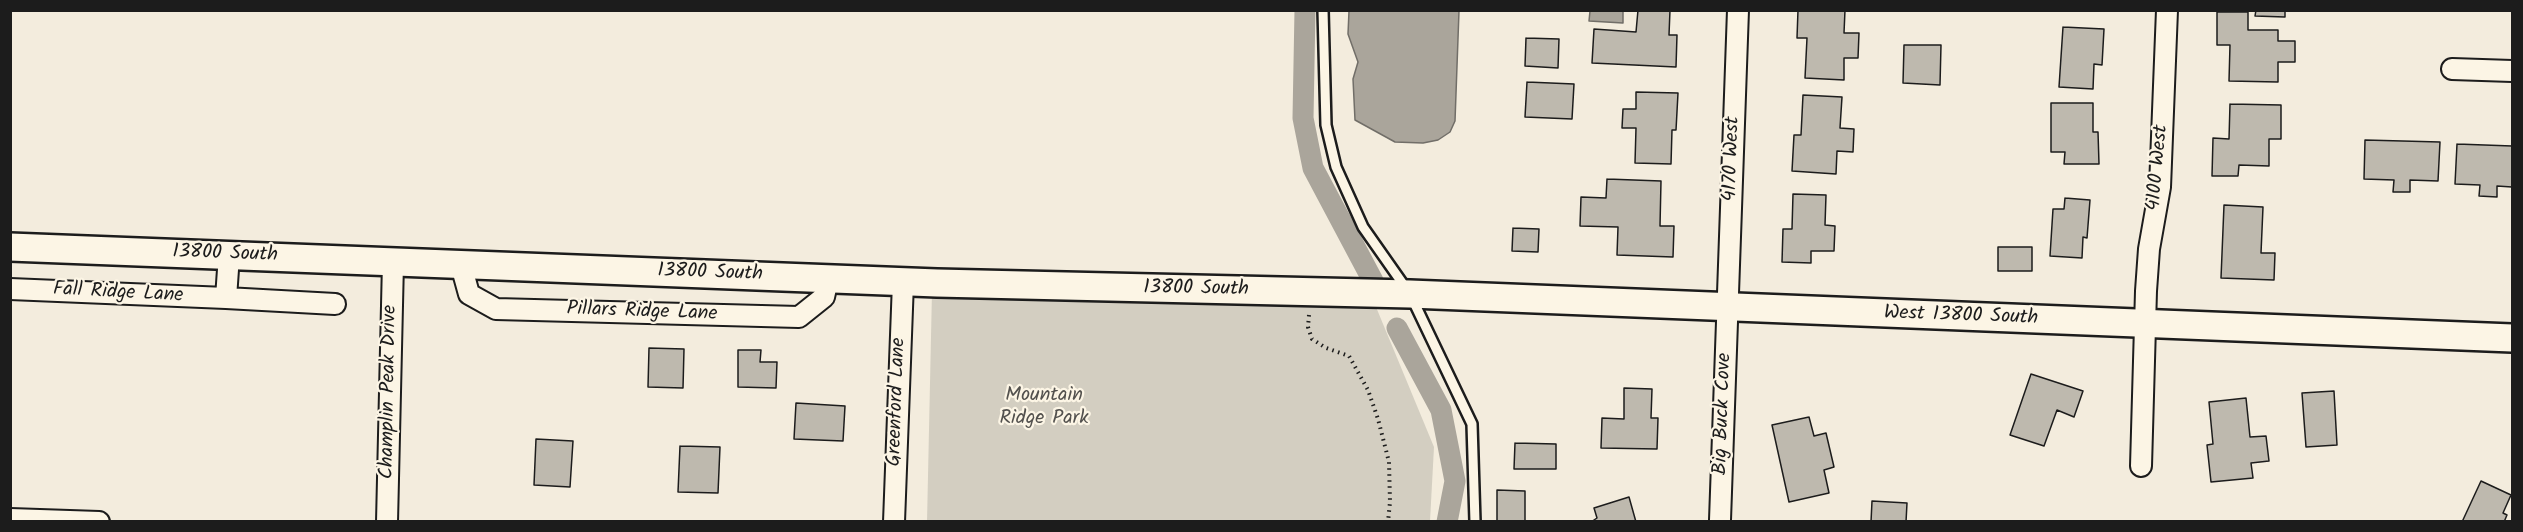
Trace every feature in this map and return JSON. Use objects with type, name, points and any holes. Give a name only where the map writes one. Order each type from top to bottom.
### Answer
[{"type":"street","name":"4170 West","points":[[1728,308],[1738,10]]},
{"type":"street","name":"4100 West","points":[[2141,466],[2145,324],[2150,249],[2162,161],[2167,10]]},
{"type":"street","points":[[2452,69],[2512,71]]},
{"type":"street","name":"13800 South","points":[[10,247],[903,282],[1410,294]]},
{"type":"street","points":[[226,298],[229,255]]},
{"type":"street","name":"Champlin Peak Drive","points":[[387,522],[393,262]]},
{"type":"street","name":"Pillars Ridge Lane","points":[[461,265],[469,294],[496,309],[799,317],[824,297],[828,279]]},
{"type":"street","name":"Greenford Lane","points":[[894,522],[903,282]]},
{"type":"street","name":"Fall Ridge Lane","points":[[10,289],[335,304]]},
{"type":"street","name":"West 13800 South","points":[[1410,294],[2512,338]]},
{"type":"street","name":"Big Buck Cove","points":[[1720,519],[1728,308]]},
{"type":"street","points":[[10,519],[99,522]]},
{"type":"lane","points":[[1323,10],[1326,124],[1336,167],[1363,227],[1410,294],[1472,424],[1475,522]]},
{"type":"path","points":[[1309,314],[1308,327],[1312,339],[1326,348],[1349,356],[1368,390],[1389,462],[1388,522]]},
{"type":"green space","name":"Mountain Ridge Park","points":[[932,291],[1376,307],[1434,447],[1430,521],[927,522]]},
{"type":"shaded area","points":[[1349,11],[1459,11],[1455,121],[1450,132],[1438,140],[1423,143],[1395,142],[1355,120],[1353,79],[1358,62],[1348,34]]},
{"type":"shaded area","points":[[1590,11],[1623,11],[1623,23],[1589,21]]},
{"type":"building","points":[[1638,10],[1670,10],[1669,35],[1677,35],[1676,67],[1592,63],[1594,29],[1636,32]]},
{"type":"building","points":[[1798,10],[1845,10],[1844,33],[1859,33],[1858,58],[1844,58],[1844,80],[1805,78],[1807,38],[1797,38]]},
{"type":"building","points":[[2256,10],[2285,10],[2285,17],[2255,16]]},
{"type":"building","points":[[2217,12],[2248,12],[2248,30],[2278,30],[2278,41],[2295,41],[2295,62],[2278,62],[2278,82],[2229,81],[2230,45],[2217,45]]},
{"type":"building","points":[[2063,27],[2104,29],[2102,65],[2094,64],[2093,89],[2059,87]]},
{"type":"building","points":[[1526,38],[1559,39],[1558,68],[1525,66]]},
{"type":"building","points":[[1904,45],[1941,45],[1940,85],[1903,83]]},
{"type":"building","points":[[1527,82],[1574,84],[1572,119],[1525,117]]},
{"type":"building","points":[[1636,92],[1678,93],[1676,130],[1672,130],[1671,164],[1635,163],[1636,128],[1622,128],[1623,109],[1636,109]]},
{"type":"building","points":[[1803,95],[1842,97],[1840,128],[1854,129],[1853,152],[1837,151],[1836,174],[1792,171],[1794,135],[1801,135]]},
{"type":"building","points":[[2051,103],[2093,103],[2093,132],[2098,132],[2099,164],[2064,164],[2065,152],[2051,152]]},
{"type":"building","points":[[2230,104],[2281,105],[2281,139],[2269,139],[2269,166],[2239,165],[2238,176],[2212,176],[2213,138],[2229,139]]},
{"type":"building","points":[[2365,140],[2440,142],[2438,181],[2410,180],[2410,192],[2393,192],[2394,180],[2364,179]]},
{"type":"building","points":[[2457,144],[2512,146],[2512,187],[2497,186],[2497,197],[2479,196],[2480,185],[2455,184]]},
{"type":"building","points":[[1607,179],[1661,181],[1660,226],[1674,226],[1673,257],[1617,255],[1618,227],[1580,226],[1581,197],[1606,198]]},
{"type":"building","points":[[1793,194],[1826,195],[1825,225],[1835,226],[1834,251],[1811,251],[1811,263],[1782,262],[1783,229],[1792,229]]},
{"type":"building","points":[[2065,198],[2090,200],[2087,238],[2083,237],[2082,258],[2050,256],[2053,209],[2064,209]]},
{"type":"building","points":[[2224,205],[2263,207],[2261,253],[2275,253],[2274,280],[2221,278]]},
{"type":"building","points":[[1513,228],[1539,229],[1538,252],[1512,251]]},
{"type":"building","points":[[1998,247],[2032,247],[2032,271],[1998,271]]},
{"type":"building","points":[[649,348],[684,349],[683,388],[648,387]]},
{"type":"building","points":[[738,350],[761,350],[760,362],[777,362],[776,388],[738,387]]},
{"type":"building","points":[[2031,374],[2083,391],[2074,417],[2057,410],[2044,446],[2010,435]]},
{"type":"building","points":[[1624,388],[1652,389],[1651,418],[1658,418],[1657,449],[1601,448],[1602,418],[1624,419]]},
{"type":"building","points":[[2334,391],[2337,445],[2306,447],[2302,393]]},
{"type":"building","points":[[2246,398],[2250,437],[2266,436],[2269,461],[2251,463],[2253,478],[2211,482],[2207,445],[2213,444],[2209,402]]},
{"type":"building","points":[[796,403],[845,406],[843,441],[794,439]]},
{"type":"building","points":[[1809,417],[1814,436],[1826,433],[1834,467],[1824,470],[1829,493],[1789,502],[1772,425]]},
{"type":"building","points":[[536,439],[573,441],[570,487],[534,485]]},
{"type":"building","points":[[1515,443],[1556,444],[1556,469],[1514,469]]},
{"type":"building","points":[[680,446],[720,447],[718,493],[678,492]]},
{"type":"building","points":[[2481,481],[2511,495],[2503,513],[2507,515],[2504,522],[2462,522]]},
{"type":"building","points":[[1497,490],[1525,491],[1525,522],[1497,522]]},
{"type":"building","points":[[1629,497],[1636,522],[1591,522],[1597,518],[1594,508]]},
{"type":"building","points":[[1872,501],[1907,503],[1906,522],[1871,522]]},
{"type":"waterway","points":[[1305,10],[1303,118],[1313,168],[1373,281]]},
{"type":"waterway","points":[[1397,328],[1441,410],[1455,481],[1447,522]]}]
